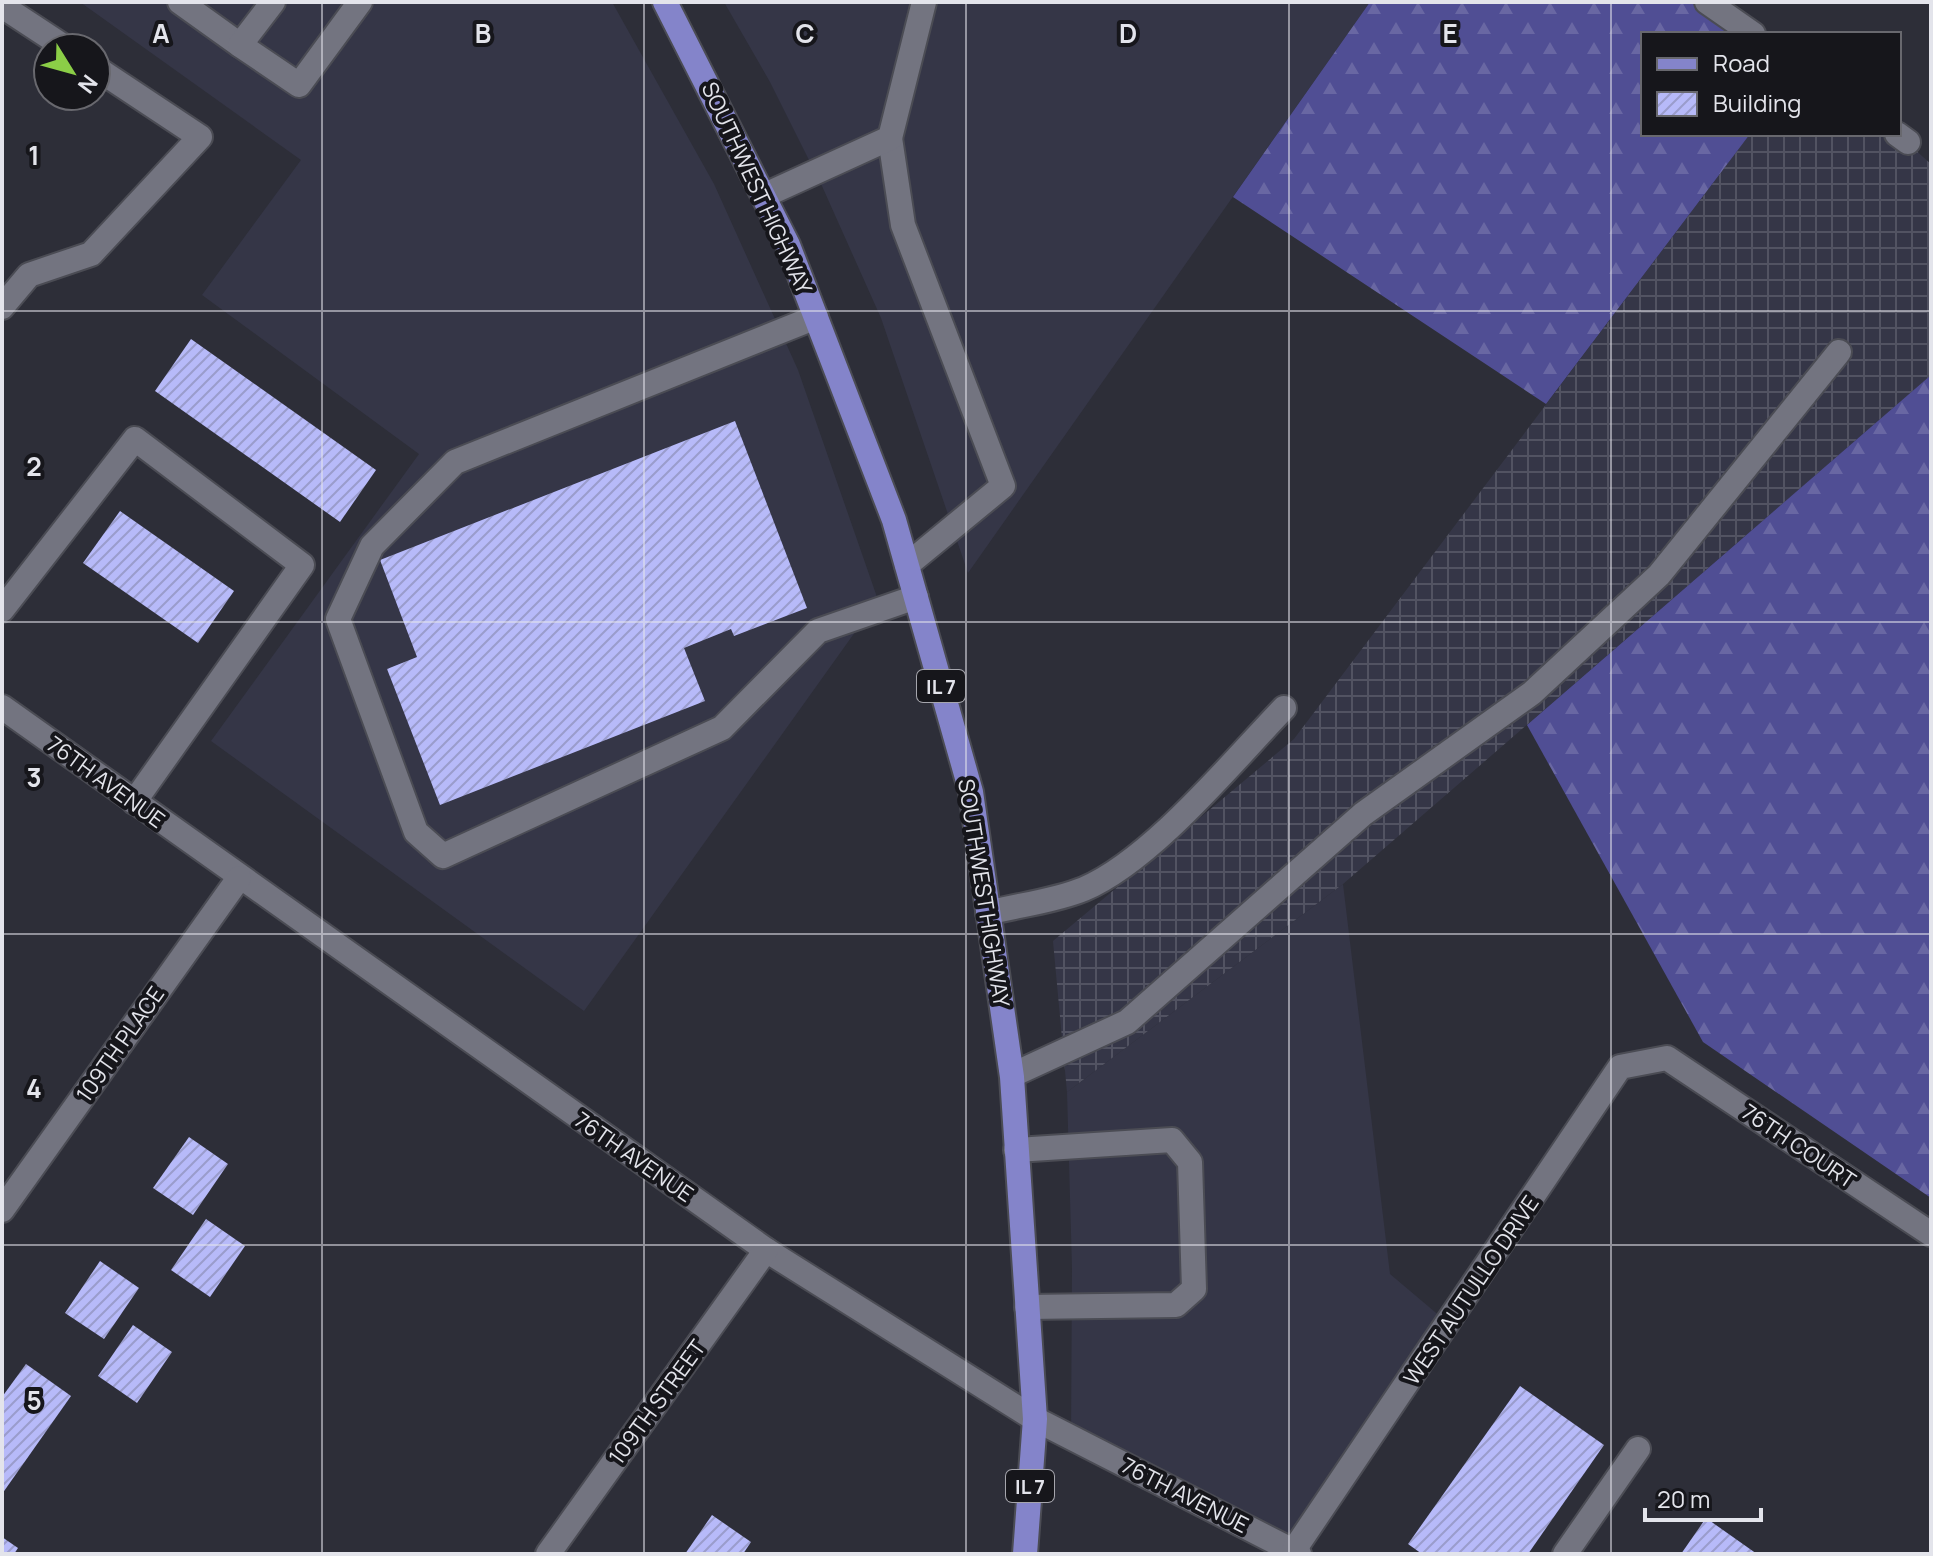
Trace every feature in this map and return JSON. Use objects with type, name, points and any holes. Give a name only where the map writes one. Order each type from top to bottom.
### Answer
[{"type":"main road","name":"SOUTHWEST HIGHWAY","points":[[665,2],[788,245],[816,317],[894,520],[971,792],[1012,1075],[1035,1419],[1025,1554]]},
{"type":"street","points":[[180,2],[299,85],[360,2]]},
{"type":"street","points":[[240,45],[273,2]]},
{"type":"street","points":[[907,565],[1003,486],[903,225],[890,138],[924,2]]},
{"type":"street","points":[[1707,2],[1750,32]]},
{"type":"street","points":[[2,6],[42,32]]},
{"type":"street","points":[[2,307],[29,275],[91,254],[200,137],[112,79]]},
{"type":"street","points":[[763,196],[890,138]]},
{"type":"street","points":[[816,317],[455,462],[372,546],[338,619],[416,832],[443,856],[722,728],[818,631],[916,597]]},
{"type":"street","points":[[1012,1075],[1127,1022],[1363,814],[1532,693],[1659,575],[1839,352]]},
{"type":"street","points":[[2,610],[135,439],[302,565],[134,802]]},
{"type":"street","name":"76TH AVENUE","points":[[2,707],[766,1250],[1035,1419],[1296,1552]]},
{"type":"street","points":[[988,913],[1082,889],[1119,870],[1151,844],[1284,708]]},
{"type":"street","name":"109TH PLACE","points":[[2,1210],[239,878]]},
{"type":"street","name":"76TH COURT","points":[[1667,1058],[1931,1234]]},
{"type":"street","name":"WEST AUTULLO DRIVE","points":[[1296,1552],[1620,1067],[1667,1058]]},
{"type":"street","points":[[1016,1150],[1172,1140],[1190,1162],[1194,1289],[1176,1305],[1027,1307]]},
{"type":"street","name":"109TH STREET","points":[[548,1554],[766,1250]]},
{"type":"street","points":[[1565,1554],[1638,1449]]},
{"type":"shaded area","points":[[80,2],[612,2],[714,184],[798,370],[878,600],[584,1011],[211,741],[419,454],[202,295],[301,160]]},
{"type":"shaded area","points":[[724,2],[1370,2],[968,573],[881,318],[822,186],[770,82]]},
{"type":"shaded area","points":[[1748,136],[1899,136],[1931,164],[1931,375],[1343,884],[1067,1092],[1053,941],[1294,739]]},
{"type":"shaded area","points":[[1343,884],[1390,1274],[1448,1323],[1294,1550],[1071,1437],[1072,1268],[1067,1092]]},
{"type":"green space","points":[[1370,2],[1707,2],[1750,32],[1641,32],[1641,136],[1748,136],[1546,404],[1233,197]]},
{"type":"green space","points":[[1931,375],[1931,1198],[1703,1042],[1527,725]]},
{"type":"building","points":[[191,339],[376,470],[340,522],[155,391]]},
{"type":"building","points":[[735,421],[807,608],[734,636],[731,629],[684,648],[705,701],[440,805],[387,669],[417,657],[380,560]]},
{"type":"building","points":[[120,511],[234,591],[198,643],[83,563]]},
{"type":"building","points":[[189,1137],[228,1164],[193,1215],[153,1188]]},
{"type":"building","points":[[206,1219],[245,1246],[210,1297],[171,1270]]},
{"type":"building","points":[[100,1261],[139,1288],[104,1339],[65,1313]]},
{"type":"building","points":[[133,1325],[172,1352],[137,1403],[98,1376]]},
{"type":"building","points":[[26,1364],[71,1396],[2,1494],[2,1397]]},
{"type":"building","points":[[1520,1386],[1604,1445],[1528,1554],[1422,1554],[1408,1544]]},
{"type":"building","points":[[712,1515],[751,1542],[743,1554],[685,1554]]},
{"type":"building","points":[[1706,1518],[1757,1554],[1681,1554]]},
{"type":"building","points":[[2,1537],[18,1548],[14,1554],[2,1554]]}]
